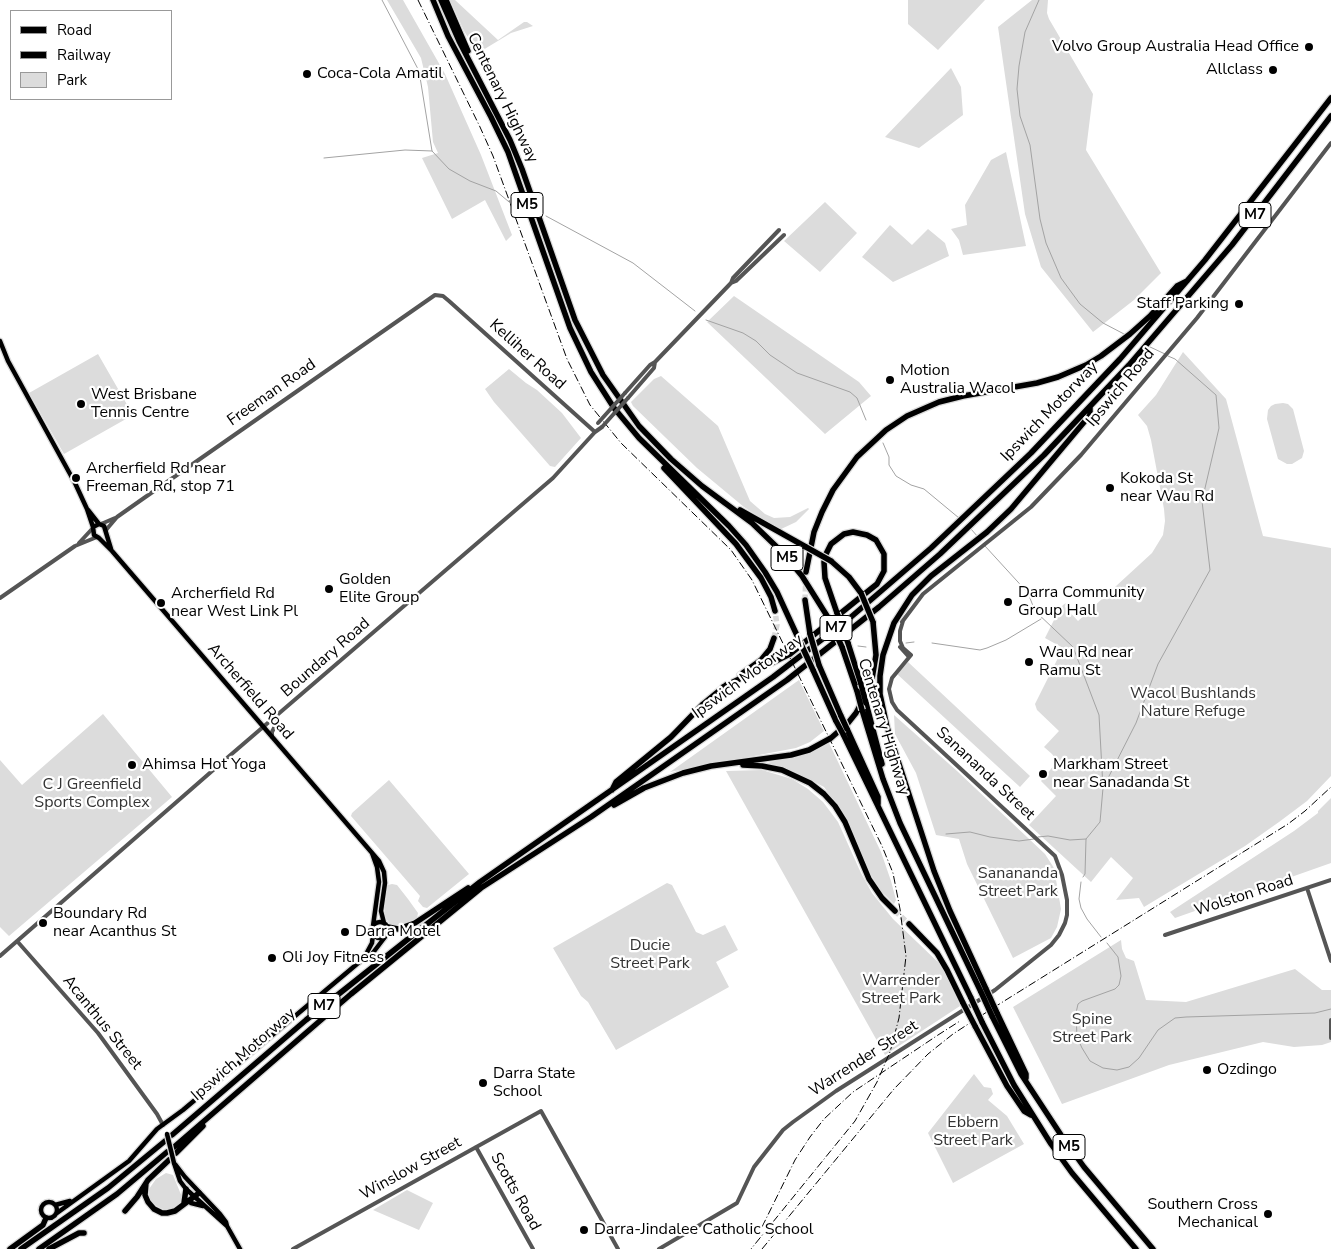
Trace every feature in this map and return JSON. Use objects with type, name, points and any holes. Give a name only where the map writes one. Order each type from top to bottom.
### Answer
[{"type":"highway","name":"Centenary Highway","points":[[433,0],[448,36],[508,152],[577,344],[591,372],[610,401],[646,446],[723,520],[746,545],[765,572],[777,592],[842,734],[878,804],[1014,1085],[1072,1173],[1136,1249]]},
{"type":"highway","name":"Centenary Highway","points":[[441,0],[459,41],[495,107],[522,169],[576,320],[603,375],[626,409],[661,449],[692,478],[752,523],[782,552],[808,583],[829,619],[842,647],[883,779],[905,835],[995,1014],[1018,1068],[1046,1114],[1084,1167],[1153,1249]]},
{"type":"highway","points":[[446,0],[457,28],[494,101],[495,107]]},
{"type":"highway","name":"Ipswich Motorway","points":[[169,1135],[306,1020],[480,882],[730,708],[818,643],[887,586],[957,524],[1045,439],[1145,331],[1246,210],[1331,98]]},
{"type":"highway","name":"Ipswich Motorway","points":[[175,1150],[205,1124],[207,1118],[351,994],[470,896],[591,817],[774,689],[879,607],[964,532],[1044,455],[1154,337],[1242,231],[1331,116]]},
{"type":"highway","points":[[806,572],[814,532],[833,490],[857,457],[886,430],[907,416],[940,402],[1053,379],[1086,365],[1108,352],[1138,327],[1177,286],[1188,280]]},
{"type":"highway","points":[[983,991],[934,870],[887,727],[881,702],[881,666],[891,631],[904,607],[918,589],[931,576],[976,546],[988,535],[1090,414],[1090,407]]},
{"type":"highway","points":[[646,446],[649,452],[736,544],[764,584],[773,602],[775,611]]},
{"type":"highway","points":[[591,817],[597,816],[631,795],[664,779],[695,769],[785,757],[803,752],[831,738],[848,723],[863,702],[873,677],[876,655],[873,622],[861,593],[849,577],[831,561],[742,511],[733,508]]},
{"type":"highway","points":[[723,687],[790,654],[877,584],[884,572],[884,554],[880,545],[867,534],[854,532],[844,534],[831,544],[824,562],[825,578],[837,613],[848,643],[861,684],[884,771],[883,779]]},
{"type":"highway","points":[[806,600],[810,634],[820,665],[878,797],[878,804]]},
{"type":"highway","points":[[611,792],[616,782],[671,737],[703,704],[723,687],[757,664],[770,649],[774,638]]},
{"type":"highway","points":[[731,764],[738,766],[762,766],[782,770],[810,783],[824,794],[835,806],[845,822],[869,879],[894,911]]},
{"type":"highway","points":[[386,925],[398,929],[415,923],[480,882]]},
{"type":"highway","points":[[909,924],[937,953],[948,970],[963,1003],[1007,1086],[1024,1111],[1033,1116]]},
{"type":"highway","points":[[21,1249],[108,1188],[165,1141]]},
{"type":"highway","points":[[39,1249],[117,1194],[167,1152]]},
{"type":"highway","points":[[125,1211],[146,1183],[172,1161]]},
{"type":"highway","points":[[146,1183],[146,1198],[150,1206],[158,1212],[172,1212],[188,1203],[196,1194]]},
{"type":"highway","points":[[186,1189],[188,1203]]},
{"type":"highway","points":[[10,1249],[43,1225],[46,1218]]},
{"type":"highway","points":[[49,1249],[79,1233],[84,1233]]},
{"type":"main road","points":[[0,341],[8,361],[75,483],[87,509],[93,533],[98,537],[104,536],[106,531],[87,509]]},
{"type":"main road","points":[[0,351],[8,361]]},
{"type":"main road","points":[[93,528],[100,524]]},
{"type":"main road","name":"Archerfield Road","points":[[106,531],[112,550]]},
{"type":"main road","name":"Archerfield Road","points":[[98,537],[112,550],[379,861],[384,872],[385,882],[381,911],[386,925]]},
{"type":"main road","name":"Archerfield Road","points":[[370,850],[377,867],[379,882],[373,926]]},
{"type":"main road","points":[[72,1201],[55,1205],[49,1202],[43,1205],[41,1211],[46,1218],[51,1218],[129,1161],[149,1137],[163,1125],[378,948],[388,932],[386,925],[379,922],[373,926],[372,944],[363,959]]},
{"type":"main road","points":[[373,934],[377,938],[385,937]]},
{"type":"main road","points":[[163,1125],[169,1135],[172,1161],[186,1189],[196,1194],[222,1217],[240,1249]]},
{"type":"main road","points":[[172,1161],[205,1206],[227,1226]]},
{"type":"main road","points":[[188,1203],[205,1206]]},
{"type":"main road","points":[[55,1205],[57,1213]]},
{"type":"street","name":"Ipswich Road","points":[[988,535],[1031,507],[1081,455],[1157,365],[1261,236],[1331,143]]},
{"type":"street","name":"Boundary Road","points":[[731,284],[733,278],[779,230]]},
{"type":"street","name":"Boundary Road","points":[[595,432],[598,423],[650,365],[784,234]]},
{"type":"street","name":"Kelliher Road","points":[[443,296],[595,432]]},
{"type":"street","name":"Freeman Road","points":[[100,524],[117,517],[431,298],[443,296]]},
{"type":"street","name":"Boundary Road","points":[[0,956],[553,478],[595,432],[602,428],[654,368],[655,362]]},
{"type":"street","name":"Freeman Road","points":[[106,531],[117,517]]},
{"type":"street","points":[[0,598],[75,546],[93,528]]},
{"type":"street","points":[[75,546],[98,537]]},
{"type":"street","name":"Sanananda Street","points":[[976,546],[923,594],[898,629],[897,639],[901,648],[910,656],[892,678],[889,684],[889,695],[898,710],[1055,856]]},
{"type":"street","points":[[272,737],[272,732],[277,722],[276,717]]},
{"type":"street","name":"Warrender Street","points":[[659,1249],[737,1203],[754,1167],[783,1130],[793,1122],[836,1090],[995,990],[1051,945],[1062,930],[1068,907],[1062,875],[1055,856]]},
{"type":"street","name":"Wolston Road","points":[[1164,935],[1331,880]]},
{"type":"street","points":[[1308,888],[1331,962]]},
{"type":"street","name":"Acanthus Street","points":[[17,941],[98,1034],[157,1114],[163,1125]]},
{"type":"street","points":[[1331,1020],[1331,1038]]},
{"type":"street","name":"Winslow Street","points":[[293,1249],[541,1111],[618,1249]]},
{"type":"street","name":"Scotts Road","points":[[476,1147],[533,1249]]},
{"type":"green space","points":[[387,0],[403,0],[445,74],[481,155],[512,235],[506,241],[485,200],[452,219],[422,158],[438,153],[433,142],[428,87],[421,58]]},
{"type":"green space","points":[[450,0],[455,0],[498,40],[524,22],[533,26],[511,33],[478,53],[464,31]]},
{"type":"green space","points":[[908,0],[985,0],[938,50],[908,24]]},
{"type":"green space","points":[[1032,0],[1048,0],[1047,13],[1049,19],[1093,94],[1086,150],[1161,273],[1134,300],[1093,332],[1041,267],[1025,214],[998,27]]},
{"type":"green space","points":[[951,68],[961,87],[963,115],[919,148],[885,137]]},
{"type":"green space","points":[[1006,152],[1026,246],[963,255],[959,240],[951,229],[967,225],[965,205],[991,160]]},
{"type":"green space","points":[[825,202],[857,233],[820,272],[784,241]]},
{"type":"green space","points":[[890,225],[912,245],[928,229],[945,243],[949,256],[893,282],[862,257]]},
{"type":"green space","points":[[734,296],[859,382],[871,396],[825,434],[707,322]]},
{"type":"green space","name":"Wacol Bushlands Nature Refuge","points":[[1183,352],[1226,399],[1263,536],[1331,548],[1331,776],[1307,801],[1245,846],[1144,907],[1139,898],[1116,900],[1133,878],[1111,857],[1091,882],[1029,825],[1056,796],[1041,781],[1055,764],[1055,758],[1044,747],[1059,731],[1037,710],[1035,704],[1063,648],[1045,638],[1063,605],[1066,603],[1065,607],[1078,621],[1152,553],[1163,535],[1164,509],[1151,440],[1147,426],[1138,415],[1156,395]]},
{"type":"green space","name":"West Brisbane Tennis Centre","points":[[98,354],[133,415],[64,454],[29,393]]},
{"type":"green space","points":[[509,369],[537,390],[562,413],[581,438],[555,467],[550,466],[494,402],[485,389]]},
{"type":"green space","points":[[661,376],[718,426],[750,501],[765,514],[774,518],[790,517],[809,509],[796,522],[779,530],[744,507],[697,468],[631,402],[654,379]]},
{"type":"green space","points":[[1283,403],[1288,404],[1293,409],[1304,451],[1302,458],[1292,464],[1287,464],[1278,459],[1267,419],[1268,410],[1271,406]]},
{"type":"green space","points":[[908,662],[1030,776],[1020,787],[897,674]]},
{"type":"green space","points":[[799,680],[824,731],[810,742],[796,748],[670,772]]},
{"type":"green space","name":"C J Greenfield Sports Complex","points":[[103,714],[172,797],[9,936],[0,927],[0,760],[22,785]]},
{"type":"green space","name":"Sanananda Street Park","points":[[894,715],[1045,854],[1054,868],[1061,909],[1057,927],[1051,938],[1013,958],[967,864],[959,839],[936,835],[916,773],[895,734]]},
{"type":"green space","points":[[829,743],[881,852],[896,900],[894,904],[881,891],[870,873],[847,820],[824,787],[801,775],[767,763],[803,754]]},
{"type":"green space","name":"Warrender Street Park","points":[[762,770],[792,779],[808,789],[823,802],[838,822],[872,893],[893,919],[941,965],[960,999],[958,1001],[960,1006],[885,1055],[726,771]]},
{"type":"green space","points":[[389,780],[469,874],[427,908],[423,907],[418,901],[420,896],[351,816]]},
{"type":"green space","points":[[1331,798],[1331,863],[1175,918],[1170,912],[1294,831],[1318,813]]},
{"type":"green space","name":"Ducie Street Park","points":[[667,883],[672,885],[696,932],[703,935],[725,925],[738,950],[716,962],[729,987],[616,1050],[553,948]]},
{"type":"green space","points":[[388,885],[397,885],[418,913],[417,918],[403,925],[395,926],[390,924],[385,917]]},
{"type":"green space","name":"Spine Street Park","points":[[1121,940],[1126,958],[1134,961],[1146,1000],[1186,1002],[1295,969],[1322,990],[1331,990],[1331,1042],[1322,1045],[1294,1047],[1263,1042],[1169,1065],[1062,1104],[1013,1007]]},
{"type":"green space","name":"Ebbern Street Park","points":[[974,1074],[984,1087],[991,1088],[993,1094],[988,1100],[1007,1116],[1024,1144],[953,1183],[928,1133]]},
{"type":"green space","points":[[166,1173],[173,1175],[182,1197],[180,1203],[174,1208],[165,1210],[152,1203],[149,1198],[149,1189],[156,1179]]},
{"type":"green space","points":[[407,1190],[433,1203],[419,1230],[373,1210]]},
{"type":"waterway","points":[[382,0],[419,71],[432,151],[449,169],[470,181],[496,191],[521,212]]},
{"type":"waterway","points":[[1039,0],[1025,32],[1017,89],[1020,116],[1030,145],[1040,219],[1046,243],[1061,278],[1080,304],[1103,323],[1124,334]]},
{"type":"waterway","points":[[324,158],[405,150],[432,151]]},
{"type":"waterway","points":[[546,216],[633,263],[695,311]]},
{"type":"waterway","points":[[706,320],[743,333],[756,341],[770,355],[797,373],[850,392],[857,398],[866,420]]},
{"type":"waterway","points":[[1148,346],[1165,354]]},
{"type":"waterway","points":[[1083,877],[1085,874],[1086,839],[1100,822],[1103,788],[1136,723],[1158,664],[1210,570],[1202,501],[1219,428],[1216,395],[1175,359],[1168,356]]},
{"type":"waterway","points":[[883,443],[889,457],[889,465],[896,476],[911,485],[924,489],[959,518]]},
{"type":"waterway","points":[[971,529],[978,537]]},
{"type":"waterway","points":[[985,546],[1028,593],[1035,611],[1073,647],[1099,715],[1103,788]]},
{"type":"waterway","points":[[932,643],[980,650],[1006,640],[1041,619]]},
{"type":"waterway","points":[[906,643],[914,642]]},
{"type":"waterway","points":[[858,646],[866,647]]},
{"type":"waterway","points":[[946,834],[970,832],[1019,841],[1034,839]]},
{"type":"waterway","points":[[1038,837],[1048,836],[1070,840],[1086,839]]},
{"type":"waterway","points":[[1081,882],[1079,899],[1081,908],[1101,937]]},
{"type":"waterway","points":[[1107,943],[1118,957],[1121,976],[1119,985],[1115,989],[1082,1001],[1078,1004],[1076,1013],[1077,1037],[1082,1048],[1090,1061],[1103,1068],[1117,1070],[1129,1067],[1139,1058],[1158,1030],[1175,1018],[1315,1013],[1331,1009]]},
{"type":"tunnel","points":[[805,600],[806,572]]},
{"type":"tunnel","points":[[774,638],[777,625],[775,611]]},
{"type":"tunnel","points":[[895,911],[909,924]]},
{"type":"railway","points":[[418,0],[493,156],[567,359],[590,405],[621,443],[731,550],[752,580],[882,846],[893,873],[906,956],[899,1018],[890,1052],[877,1082],[855,1121],[751,1249]]},
{"type":"railway","points":[[762,1249],[894,1089],[928,1054],[953,1034],[993,1008],[1288,824],[1331,787]]},
{"type":"railway","points":[[762,1227],[795,1160],[824,1119],[853,1092],[960,1021]]},
{"type":"place","name":"Volvo Group Australia Head Office","points":[[1309,47]]},
{"type":"place","name":"Allclass","points":[[1273,70]]},
{"type":"place","name":"Coca-Cola Amatil","points":[[307,74]]},
{"type":"place","name":"Staff Parking","points":[[1239,304]]},
{"type":"place","name":"Motion Australia Wacol","points":[[890,380]]},
{"type":"place","name":"West Brisbane Tennis Centre","points":[[81,404]]},
{"type":"place","name":"Archerfield Rd near Freeman Rd, stop 71","points":[[76,478]]},
{"type":"place","name":"Kokoda St near Wau Rd","points":[[1110,488]]},
{"type":"place","name":"Golden Elite Group","points":[[329,589]]},
{"type":"place","name":"Darra Community Group Hall","points":[[1008,602]]},
{"type":"place","name":"Archerfield Rd near West Link Pl","points":[[161,603]]},
{"type":"place","name":"Wau Rd near Ramu St","points":[[1029,662]]},
{"type":"place","name":"Ahimsa Hot Yoga","points":[[132,765]]},
{"type":"place","name":"Markham Street near Sanadanda St","points":[[1043,774]]},
{"type":"place","name":"Boundary Rd near Acanthus St","points":[[43,923]]},
{"type":"place","name":"Darra Motel","points":[[345,932]]},
{"type":"place","name":"Oli Joy Fitness","points":[[272,958]]},
{"type":"place","name":"Ozdingo","points":[[1207,1070]]},
{"type":"place","name":"Darra State School","points":[[483,1083]]},
{"type":"place","name":"Southern Cross Mechanical","points":[[1268,1214]]},
{"type":"place","name":"Darra-Jindalee Catholic School","points":[[584,1230]]}]
